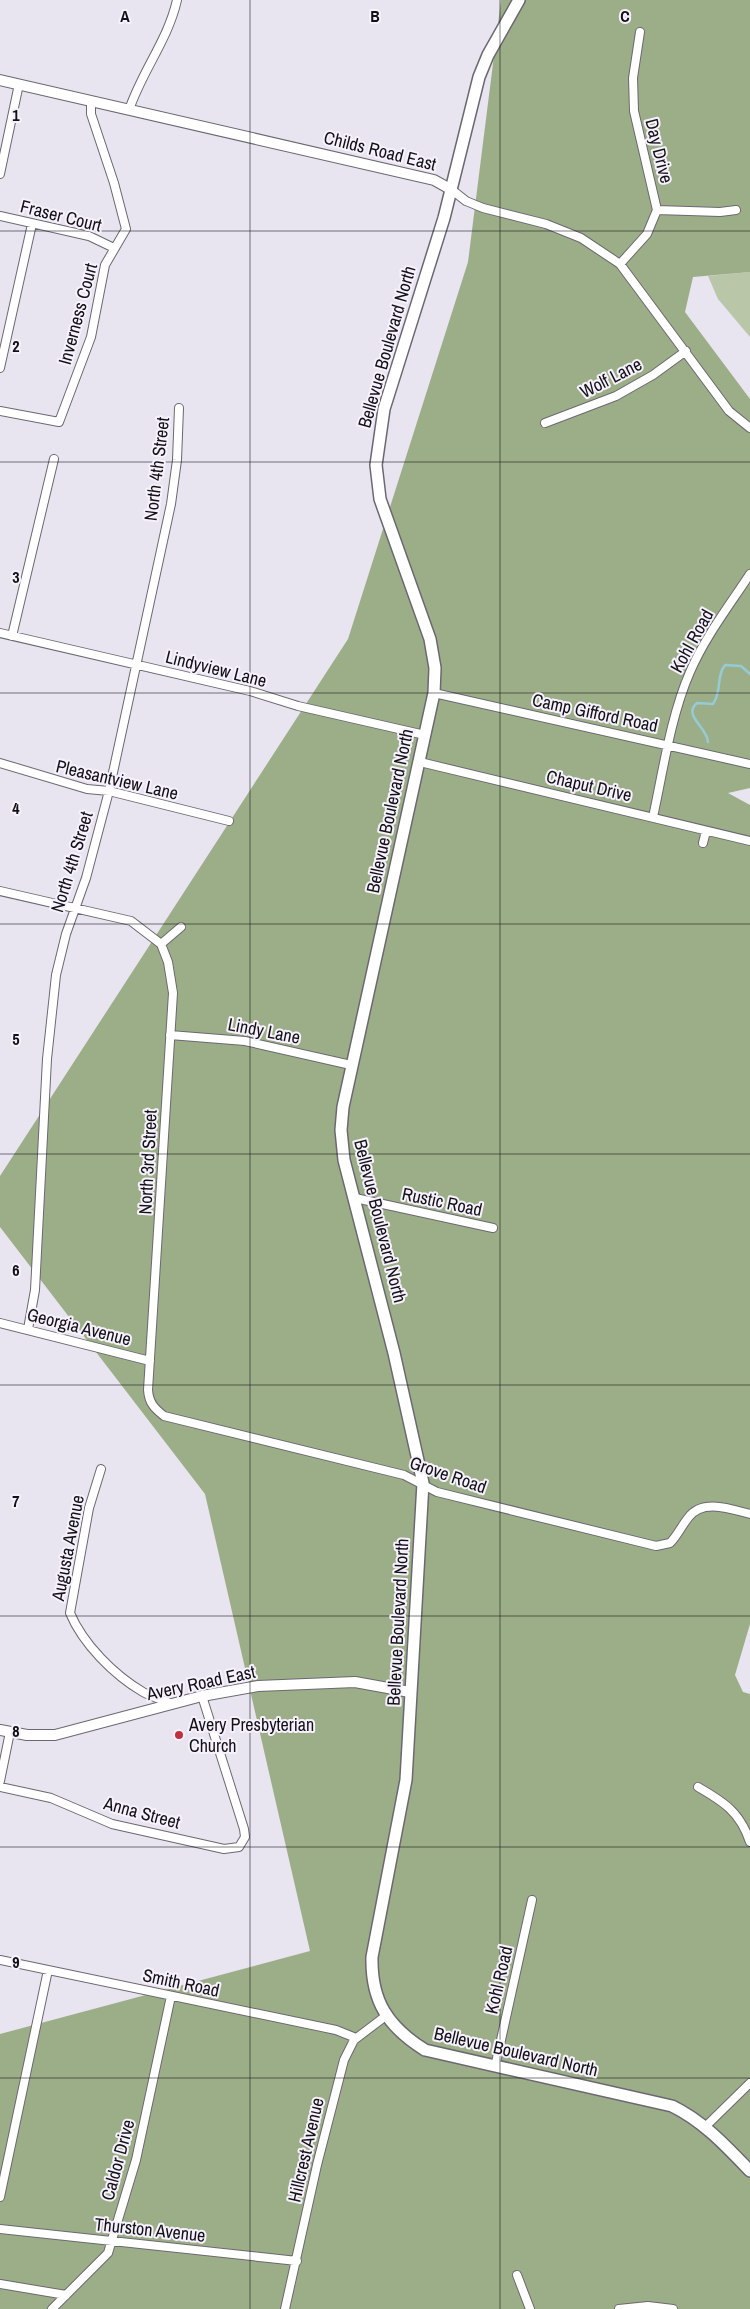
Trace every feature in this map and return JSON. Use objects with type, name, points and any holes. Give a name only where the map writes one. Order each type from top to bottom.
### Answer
[{"type":"main road","name":"Bellevue Boulevard North","points":[[519,0],[488,55],[479,76],[452,190],[384,409],[376,465],[380,499],[430,640],[435,668],[434,693],[420,762],[352,1065],[341,1130],[344,1160],[396,1362],[423,1483],[406,1780],[372,1957],[374,1987],[386,2015],[398,2032],[425,2050],[672,2106],[705,2127],[750,2171]]},
{"type":"street","points":[[129,110],[136,87],[165,37],[177,0]]},
{"type":"street","name":"Day Drive","points":[[620,264],[647,234],[657,210],[633,103],[633,78],[640,32]]},
{"type":"street","name":"Childs Road East","points":[[0,80],[434,180],[452,190],[466,201],[484,208],[568,232],[598,248],[620,264],[729,411],[750,428]]},
{"type":"street","points":[[0,174],[19,84]]},
{"type":"street","name":"Inverness Court","points":[[0,411],[59,422],[91,337],[105,265],[126,229],[114,182],[90,114],[91,101]]},
{"type":"street","points":[[657,210],[720,212],[736,210]]},
{"type":"street","name":"Fraser Court","points":[[0,216],[89,236],[114,248]]},
{"type":"street","points":[[0,368],[32,224]]},
{"type":"street","name":"Wolf Lane","points":[[545,423],[616,396],[644,380],[686,351]]},
{"type":"street","name":"North 4th Street","points":[[28,1329],[35,1290],[47,1059],[56,975],[86,878],[108,791],[171,504],[177,460],[179,408]]},
{"type":"street","points":[[12,636],[54,459]]},
{"type":"street","name":"Kohl Road","points":[[652,817],[683,690],[696,657],[750,574]]},
{"type":"street","name":"Lindyview Lane","points":[[0,633],[250,691],[298,706],[425,735]]},
{"type":"street","name":"Camp Gifford Road","points":[[434,693],[750,764]]},
{"type":"street","name":"Chaput Drive","points":[[420,762],[750,841]]},
{"type":"street","name":"Pleasantview Lane","points":[[0,763],[87,789],[108,791],[229,821]]},
{"type":"street","points":[[703,843],[706,831]]},
{"type":"street","points":[[0,890],[130,921],[161,944],[181,927]]},
{"type":"street","name":"North 3rd Street","points":[[153,1408],[149,1400],[148,1390],[173,993],[171,975],[161,944]]},
{"type":"street","name":"Lindy Lane","points":[[170,1034],[245,1041],[352,1065]]},
{"type":"street","name":"Rustic Road","points":[[355,1198],[493,1228]]},
{"type":"street","name":"Georgia Avenue","points":[[0,1323],[150,1361]]},
{"type":"street","name":"Grove Road","points":[[153,1408],[164,1416],[404,1475],[423,1483],[437,1492],[656,1546],[670,1543],[689,1516],[697,1510],[720,1506],[750,1514]]},
{"type":"street","name":"Augusta Avenue","points":[[101,1469],[90,1508],[70,1613],[81,1632],[116,1672],[143,1692],[172,1704]]},
{"type":"street","name":"Avery Road East","points":[[5,1731],[27,1736],[55,1735],[202,1696],[258,1686],[334,1682],[376,1685],[410,1692]]},
{"type":"street","name":"Anna Street","points":[[0,1786],[51,1798],[112,1824],[224,1849],[232,1850],[239,1847],[245,1837],[244,1829],[202,1696]]},
{"type":"street","points":[[0,1781],[5,1731]]},
{"type":"street","points":[[698,1787],[722,1802],[737,1815],[743,1823],[750,1842]]},
{"type":"street","name":"Kohl Road","points":[[495,2067],[532,1900]]},
{"type":"street","name":"Smith Road","points":[[0,1960],[336,2030],[356,2038]]},
{"type":"street","points":[[0,2197],[48,1970]]},
{"type":"street","name":"Caldor Drive","points":[[52,2309],[108,2253],[136,2160],[171,1996]]},
{"type":"street","name":"Hillcrest Avenue","points":[[286,2309],[344,2060],[356,2038],[386,2015]]},
{"type":"street","points":[[705,2127],[750,2082]]},
{"type":"street","name":"Thurston Avenue","points":[[0,2229],[297,2261]]},
{"type":"street","points":[[517,2275],[530,2309]]},
{"type":"street","points":[[0,2284],[66,2295]]},
{"type":"street","points":[[619,2309],[648,2306],[673,2309]]},
{"type":"green space","points":[[501,0],[750,0],[750,272],[693,277],[685,312],[750,399],[750,788],[728,793],[750,805],[750,1624],[735,1675],[743,1692],[750,1694],[750,2309],[0,2309],[0,2034],[310,1951],[205,1494],[0,1227],[0,1176],[348,639],[468,262]]},
{"type":"green space","points":[[750,272],[750,337],[718,299],[708,276]]},
{"type":"waterway","points":[[708,742],[707,737],[694,717],[693,708],[697,703],[713,704],[716,699],[722,669],[725,665],[741,666],[750,674]]},
{"type":"place","name":"Avery Presbyterian Church","points":[[179,1735]]}]
